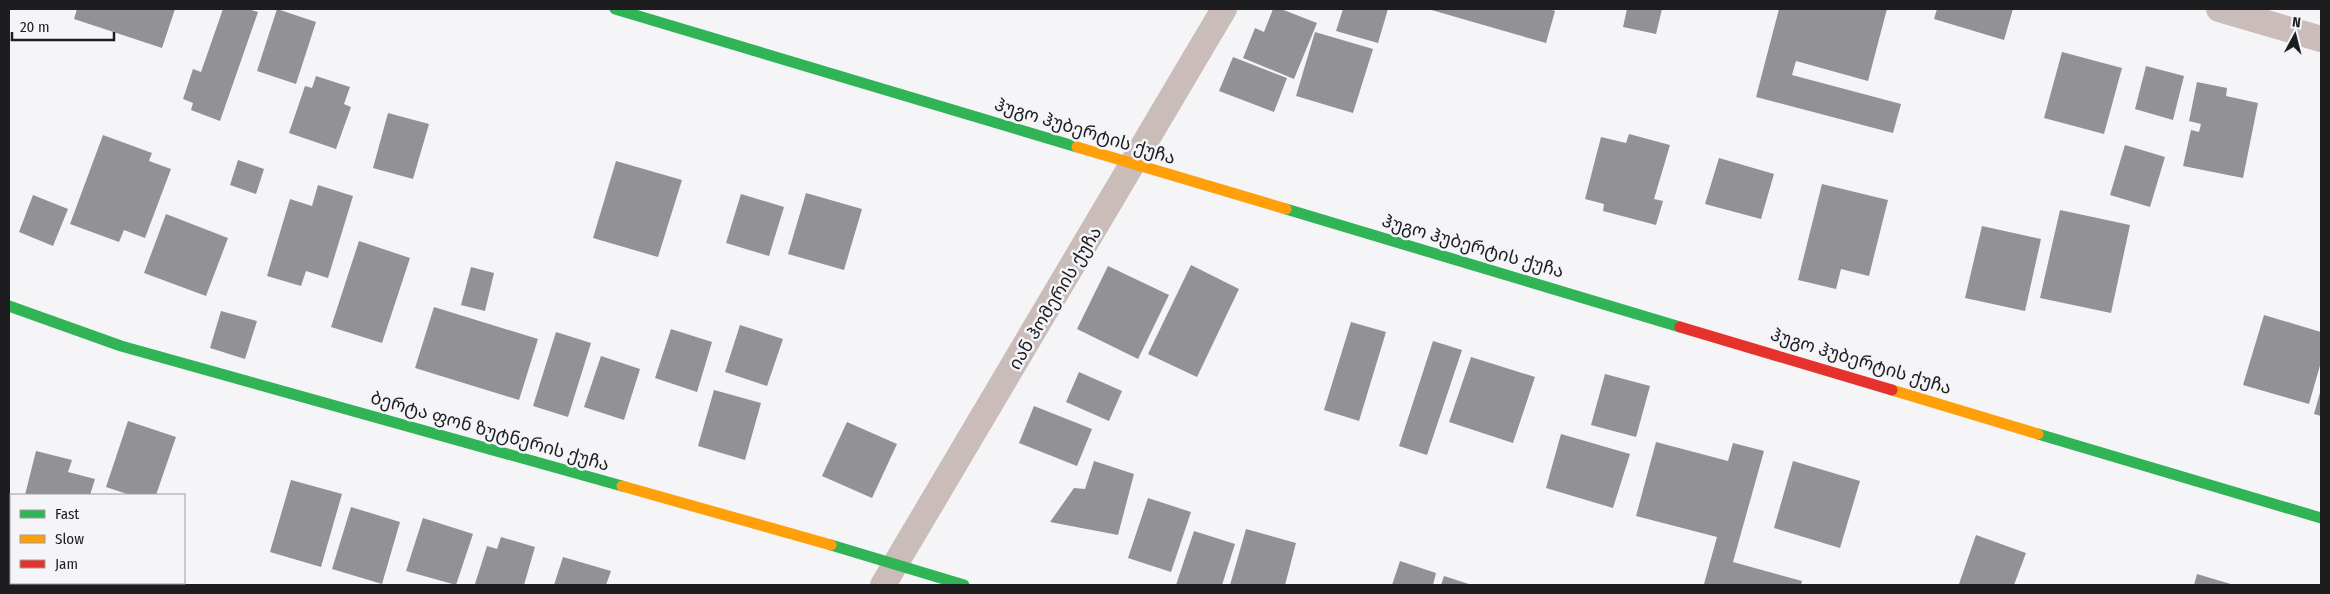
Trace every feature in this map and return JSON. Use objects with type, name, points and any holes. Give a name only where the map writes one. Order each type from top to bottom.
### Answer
[{"type":"street","name":"ჰუგო ჰუბერტის ქუჩა","points":[[615,9],[1780,355],[2321,518]]},
{"type":"street","name":"იან ჰომერის ქუჩა","points":[[883,585],[1134,164],[1224,9]]},
{"type":"street","points":[[2219,9],[2321,39]]},
{"type":"street","name":"ბერტა ფონ ზუტნერის ქუჩა","points":[[9,306],[121,346],[897,563],[964,585]]},
{"type":"building","points":[[77,9],[175,9],[162,48],[74,19]]},
{"type":"building","points":[[223,9],[248,9],[258,12],[220,121],[191,110],[193,103],[183,99],[193,69],[201,72]]},
{"type":"building","points":[[277,9],[316,22],[296,84],[257,71]]},
{"type":"building","points":[[1273,9],[1281,9],[1317,23],[1294,79],[1243,58],[1255,28],[1264,32]]},
{"type":"building","points":[[1343,9],[1388,9],[1378,43],[1336,31]]},
{"type":"building","points":[[1428,9],[1549,9],[1555,11],[1546,43]]},
{"type":"building","points":[[1627,9],[1662,9],[1656,34],[1623,27]]},
{"type":"building","points":[[1779,9],[1887,9],[1868,81],[1796,61],[1792,75],[1901,104],[1893,133],[1756,97]]},
{"type":"building","points":[[1937,9],[2013,9],[2004,40],[1934,19]]},
{"type":"building","points":[[1315,32],[1373,49],[1353,113],[1296,96]]},
{"type":"building","points":[[2062,52],[2122,68],[2104,134],[2044,118]]},
{"type":"building","points":[[1233,57],[1287,78],[1274,112],[1219,91]]},
{"type":"building","points":[[2146,66],[2184,76],[2173,120],[2135,109]]},
{"type":"building","points":[[316,76],[350,87],[344,104],[351,107],[336,149],[289,133],[305,86],[312,88]]},
{"type":"building","points":[[2197,82],[2227,88],[2226,96],[2258,103],[2243,178],[2183,166],[2191,130],[2199,132],[2201,124],[2189,121]]},
{"type":"building","points":[[388,113],[429,124],[413,179],[373,168]]},
{"type":"building","points":[[1629,134],[1670,145],[1654,199],[1663,201],[1656,225],[1603,211],[1604,204],[1585,199],[1601,137],[1626,143]]},
{"type":"building","points":[[103,135],[152,153],[149,161],[171,169],[145,238],[124,230],[119,242],[70,224]]},
{"type":"building","points":[[2125,145],[2165,157],[2150,207],[2110,195]]},
{"type":"building","points":[[1719,158],[1774,174],[1761,219],[1705,204]]},
{"type":"building","points":[[238,160],[264,169],[256,194],[230,185]]},
{"type":"building","points":[[616,161],[682,180],[658,257],[593,238]]},
{"type":"building","points":[[1822,184],[1888,200],[1869,276],[1841,269],[1836,289],[1798,280]]},
{"type":"building","points":[[318,185],[353,196],[328,278],[306,271],[301,286],[267,276],[290,199],[312,206]]},
{"type":"building","points":[[806,193],[862,209],[844,270],[788,254]]},
{"type":"building","points":[[741,194],[784,207],[769,256],[726,243]]},
{"type":"building","points":[[33,195],[68,209],[53,246],[19,232]]},
{"type":"building","points":[[2060,210],[2130,225],[2111,313],[2040,298]]},
{"type":"building","points":[[166,214],[228,238],[206,296],[144,273]]},
{"type":"building","points":[[1982,226],[2041,239],[2025,311],[1965,298]]},
{"type":"building","points":[[359,241],[410,258],[382,343],[331,327]]},
{"type":"building","points":[[1191,265],[1239,289],[1197,377],[1148,354]]},
{"type":"building","points":[[1108,266],[1169,295],[1138,359],[1077,329]]},
{"type":"building","points":[[471,267],[494,273],[485,311],[461,305]]},
{"type":"building","points":[[434,307],[538,339],[519,400],[415,368]]},
{"type":"building","points":[[221,311],[257,321],[245,359],[210,348]]},
{"type":"building","points":[[2264,315],[2321,332],[2321,362],[2309,404],[2243,385]]},
{"type":"building","points":[[1351,322],[1386,332],[1359,421],[1324,410]]},
{"type":"building","points":[[740,325],[783,339],[767,386],[725,372]]},
{"type":"building","points":[[671,329],[712,342],[697,392],[655,378]]},
{"type":"building","points":[[556,332],[591,343],[568,417],[533,406]]},
{"type":"building","points":[[1433,341],[1462,350],[1427,455],[1399,446]]},
{"type":"building","points":[[601,356],[640,369],[624,420],[584,407]]},
{"type":"building","points":[[1471,357],[1535,377],[1513,443],[1449,422]]},
{"type":"building","points":[[1079,372],[1122,391],[1109,421],[1066,402]]},
{"type":"building","points":[[1605,374],[1650,386],[1636,437],[1591,425]]},
{"type":"building","points":[[2321,389],[2321,416],[2314,414]]},
{"type":"building","points":[[714,390],[761,403],[745,460],[698,446]]},
{"type":"building","points":[[1034,406],[1092,429],[1077,466],[1019,443]]},
{"type":"building","points":[[128,421],[176,437],[156,494],[127,494],[106,487]]},
{"type":"building","points":[[847,422],[897,444],[872,498],[822,476]]},
{"type":"building","points":[[1561,434],[1630,454],[1613,508],[1546,488]]},
{"type":"building","points":[[1656,442],[1728,461],[1733,443],[1764,451],[1733,562],[1802,581],[1801,585],[1704,584],[1717,537],[1636,516]]},
{"type":"building","points":[[36,451],[72,460],[68,472],[95,479],[90,494],[25,494]]},
{"type":"building","points":[[1094,461],[1134,474],[1118,535],[1050,522],[1074,488],[1085,489]]},
{"type":"building","points":[[1793,461],[1860,481],[1840,548],[1774,528]]},
{"type":"building","points":[[291,480],[342,494],[321,567],[270,552]]},
{"type":"building","points":[[1148,498],[1191,512],[1171,572],[1128,558]]},
{"type":"building","points":[[351,507],[400,522],[382,584],[332,569]]},
{"type":"building","points":[[423,518],[473,534],[456,585],[406,571]]},
{"type":"building","points":[[1246,529],[1296,543],[1285,585],[1230,585]]},
{"type":"building","points":[[1194,531],[1235,544],[1222,585],[1176,585]]},
{"type":"building","points":[[1976,535],[2026,553],[2014,585],[1959,584]]},
{"type":"building","points":[[501,537],[535,547],[524,585],[475,584],[487,546],[497,549]]},
{"type":"building","points":[[563,557],[611,571],[606,585],[554,585]]},
{"type":"building","points":[[1400,561],[1436,573],[1433,585],[1392,585]]},
{"type":"building","points":[[2197,574],[2234,585],[2194,585]]},
{"type":"building","points":[[1444,576],[1472,585],[1441,585]]},
{"type":"traffic: fast","points":[[615,9],[1077,147]]},
{"type":"traffic: fast","points":[[1286,209],[1680,327]]},
{"type":"traffic: fast","points":[[9,306],[121,346],[622,486]]},
{"type":"traffic: fast","points":[[2038,434],[2321,518]]},
{"type":"traffic: fast","points":[[831,545],[964,585]]},
{"type":"traffic: slow","points":[[1077,147],[1286,209]]},
{"type":"traffic: slow","points":[[1892,390],[2038,434]]},
{"type":"traffic: slow","points":[[622,486],[831,545]]},
{"type":"traffic: jam","points":[[1680,327],[1892,390]]}]
